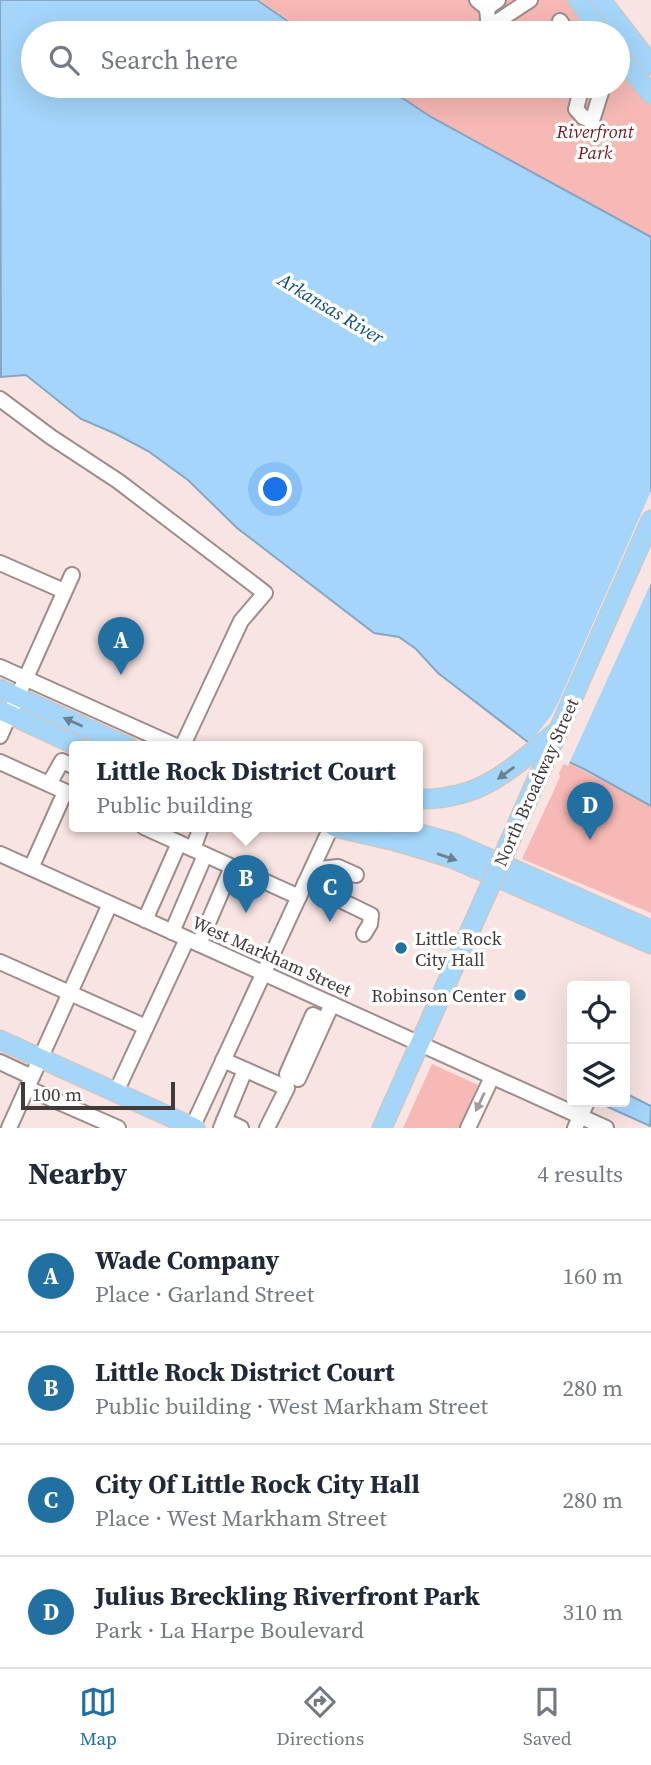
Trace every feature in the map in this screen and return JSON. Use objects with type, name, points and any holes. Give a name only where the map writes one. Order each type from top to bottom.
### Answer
[{"type":"main road","points":[[578,0],[593,21]]},
{"type":"main road","points":[[601,0],[617,21]]},
{"type":"main road","points":[[630,38],[651,65]]},
{"type":"main road","points":[[630,69],[651,94]]},
{"type":"main road","name":"North Broadway Street","points":[[382,1128],[651,520]]},
{"type":"main road","points":[[0,689],[116,741]]},
{"type":"main road","points":[[5,713],[69,742]]},
{"type":"main road","points":[[423,799],[453,797],[497,779],[559,730]]},
{"type":"main road","points":[[336,832],[395,841],[454,859],[573,908],[651,944]]},
{"type":"main road","points":[[414,832],[454,843],[651,930]]},
{"type":"main road","points":[[0,1040],[193,1128]]},
{"type":"street","points":[[505,21],[530,0]]},
{"type":"street","points":[[488,3],[490,21]]},
{"type":"street","points":[[579,98],[576,108],[583,117],[592,121],[599,98]]},
{"type":"street","points":[[0,399],[51,437],[118,481],[265,593],[241,621],[183,741]]},
{"type":"street","points":[[0,563],[64,591]]},
{"type":"street","points":[[0,736],[5,713],[17,697],[72,575]]},
{"type":"street","points":[[0,667],[166,741]]},
{"type":"street","points":[[49,784],[62,761],[69,764]]},
{"type":"street","points":[[0,762],[69,794]]},
{"type":"street","points":[[31,868],[69,796]]},
{"type":"street","points":[[155,832],[232,867],[371,915],[370,924],[364,934]]},
{"type":"street","points":[[172,932],[199,852],[201,832]]},
{"type":"street","points":[[193,1128],[262,973],[330,832]]},
{"type":"street","points":[[145,920],[179,843]]},
{"type":"street","name":"West Markham Street","points":[[0,854],[492,1077],[578,1122],[606,1128]]},
{"type":"street","points":[[116,1092],[146,1027],[232,867]]},
{"type":"street","points":[[313,867],[338,867],[356,876]]},
{"type":"street","points":[[9,1128],[110,904]]},
{"type":"street","points":[[0,962],[146,1027]]},
{"type":"street","points":[[267,1128],[332,1004]]},
{"type":"street","points":[[223,1060],[245,1070],[292,1084]]},
{"type":"street","points":[[0,1062],[29,1082],[117,1128]]},
{"type":"street","points":[[241,1128],[222,1124],[245,1070]]},
{"type":"street","points":[[468,1128],[492,1077]]},
{"type":"green space","points":[[259,0],[578,0],[594,21],[290,21]]},
{"type":"green space","name":"Riverfront Park","points":[[630,65],[651,89],[651,237],[431,117],[403,98],[630,98]]},
{"type":"green space","points":[[565,761],[651,806],[651,913],[522,859]]},
{"type":"green space","points":[[432,1064],[478,1085],[460,1128],[403,1128]]},
{"type":"water","name":"Arkansas River","points":[[0,0],[257,0],[288,21],[21,21],[21,98],[402,98],[431,117],[651,237],[651,806],[584,769],[529,743],[438,673],[416,649],[399,637],[374,633],[237,528],[188,480],[148,451],[81,419],[26,375],[1,377]]},
{"type":"water","points":[[630,1096],[651,1106],[650,1126],[608,1107],[630,1107]]},
{"type":"pier","points":[[651,491],[651,583],[568,766],[527,746],[551,716],[559,701]]},
{"type":"place","name":"Wade Company","points":[[121,675]]},
{"type":"place","name":"Julius Breckling Riverfront Park","points":[[590,840]]},
{"type":"place","name":"Little Rock District Court","points":[[246,913]]},
{"type":"place","name":"City Of Little Rock City Hall","points":[[330,922]]},
{"type":"place","name":"Little Rock City Hall","points":[[401,948]]},
{"type":"place","name":"Robinson Center","points":[[520,995]]}]
